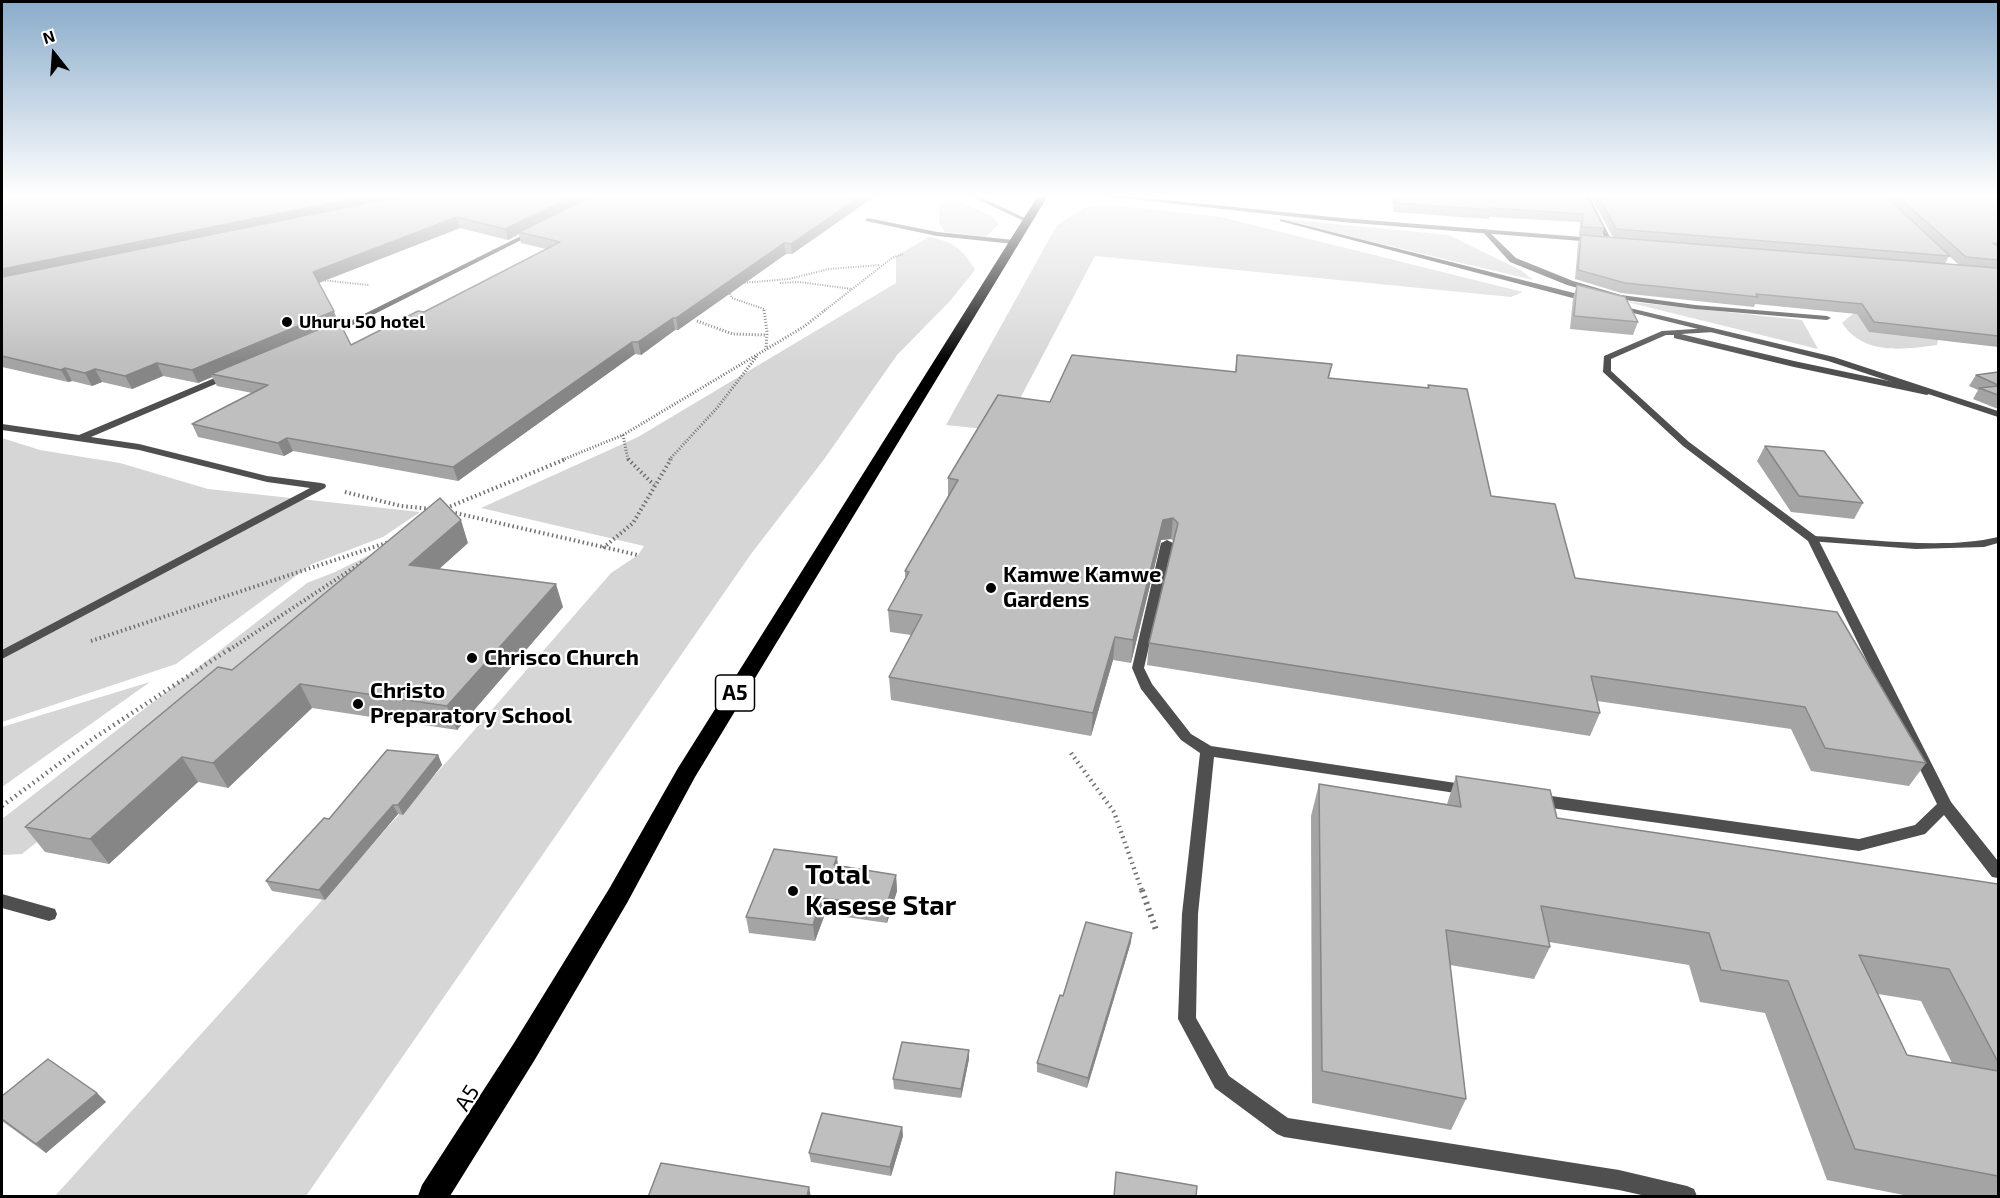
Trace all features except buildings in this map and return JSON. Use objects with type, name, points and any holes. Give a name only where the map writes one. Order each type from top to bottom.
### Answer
[{"type":"highway","name":"A5","points":[[433,1197],[618,896],[686,774],[1009,250]]},
{"type":"street","points":[[324,335],[497,250]]},
{"type":"street","points":[[1398,250],[1593,300]]},
{"type":"street","points":[[1503,250],[1513,260],[1570,283],[1620,297],[1695,307],[1827,318]]},
{"type":"street","points":[[1604,303],[1831,359],[1998,414]]},
{"type":"street","points":[[1711,330],[1665,333],[1607,358],[1607,372],[1686,444],[1813,539],[1945,805],[1998,872]]},
{"type":"street","points":[[1665,333],[1794,364],[1937,394]]},
{"type":"street","points":[[83,437],[236,372]]},
{"type":"street","points":[[2,427],[83,437],[139,447],[267,479],[321,486]]},
{"type":"street","points":[[2,655],[321,486]]},
{"type":"street","points":[[1813,539],[1916,546],[1984,544],[1998,540]]},
{"type":"street","points":[[1167,543],[1138,668],[1146,686],[1186,737],[1207,751],[1483,792]]},
{"type":"street","points":[[1207,751],[1190,914],[1187,1019],[1222,1083],[1284,1127],[1619,1180],[1687,1197]]},
{"type":"street","points":[[1517,797],[1859,845],[1920,830],[1945,805]]},
{"type":"street","points":[[2,901],[49,914]]},
{"type":"path","points":[[442,510],[623,435],[806,326],[891,258],[911,251]]},
{"type":"path","points":[[852,289],[799,282],[742,283],[789,279],[829,269],[882,265]]},
{"type":"path","points":[[318,280],[411,292]]},
{"type":"path","points":[[726,283],[732,298],[764,309],[766,349]]},
{"type":"path","points":[[698,321],[733,334],[766,335]]},
{"type":"path","points":[[603,548],[633,523],[666,464],[717,408],[760,353]]},
{"type":"path","points":[[623,435],[628,461],[654,485]]},
{"type":"path","points":[[321,486],[401,506],[442,510],[638,555]]},
{"type":"path","points":[[88,642],[398,539],[378,552]]},
{"type":"path","points":[[2,806],[94,738],[369,558]]},
{"type":"path","points":[[1071,753],[1114,812],[1160,942]]},
{"type":"shaded area","points":[[907,250],[960,250],[975,270],[950,301],[897,355],[825,458],[751,554],[306,1196],[55,1196],[450,758],[611,573],[638,555],[644,546],[481,508],[638,437],[896,283],[896,256]]},
{"type":"shaded area","points":[[1043,250],[1354,250],[1523,292],[1511,297],[1095,256],[1003,431],[946,425]]},
{"type":"shaded area","points":[[1407,250],[1479,250],[1522,271],[1533,280]]},
{"type":"shaded area","points":[[1623,301],[1802,320],[1818,349]]},
{"type":"shaded area","points":[[1855,312],[1939,335],[1937,345],[1898,349],[1861,341],[1842,323]]},
{"type":"shaded area","points":[[2,438],[40,450],[120,463],[208,489],[420,512],[383,537],[312,564],[176,664],[2,722]]},
{"type":"shaded area","points":[[433,524],[22,854],[2,855],[2,819],[307,583],[335,572]]},
{"type":"shaded area","points":[[150,682],[2,787],[2,727]]},
{"type":"place","name":"Uhuru 50 hotel","points":[[287,322]]},
{"type":"place","name":"Kamwe Kamwe Gardens","points":[[991,588]]},
{"type":"place","name":"Chrisco Church","points":[[472,658]]},
{"type":"place","name":"Christo Preparatory School","points":[[358,704]]},
{"type":"place","name":"Total Kasese Star","points":[[793,891]]}]
